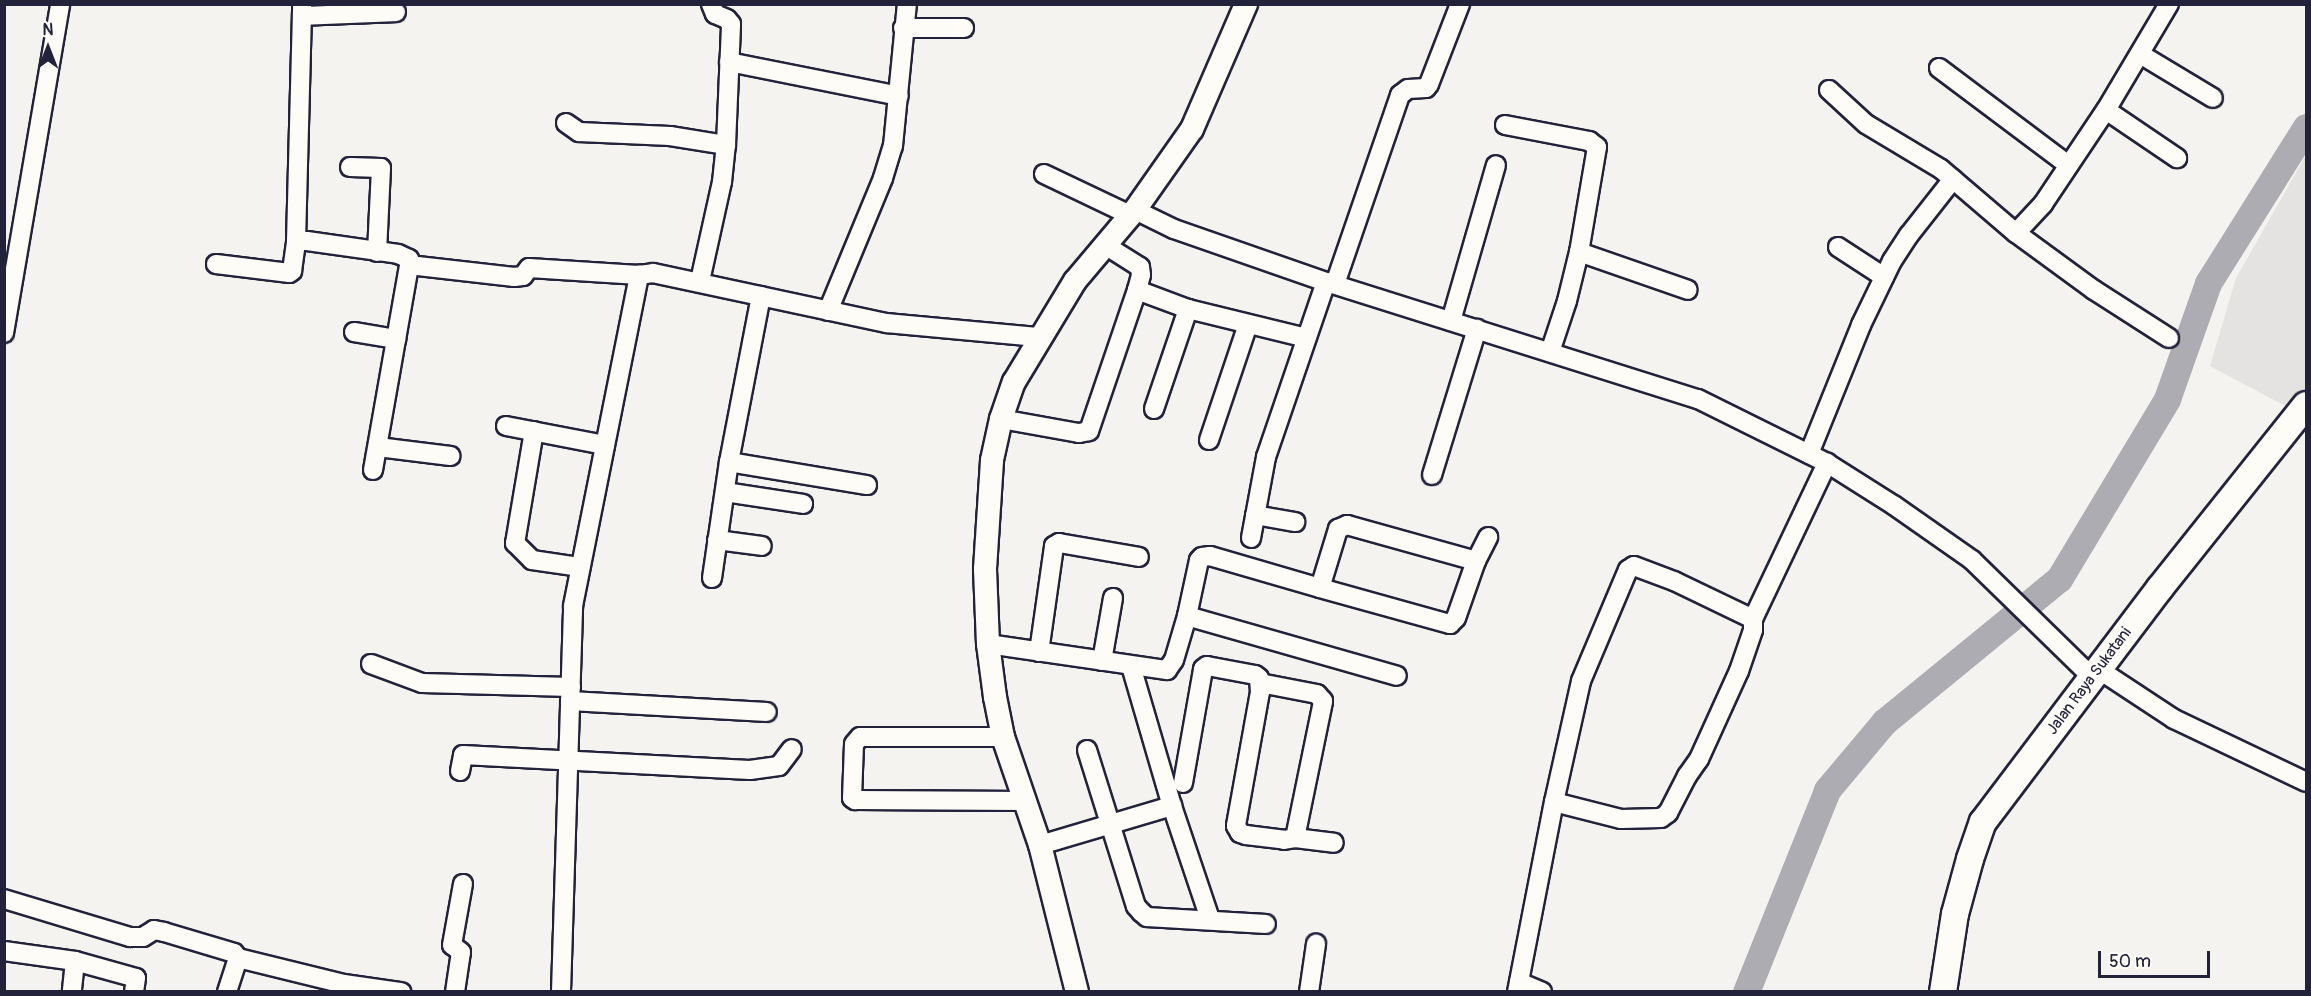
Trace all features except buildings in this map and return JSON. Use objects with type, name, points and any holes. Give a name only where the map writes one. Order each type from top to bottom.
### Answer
[{"type":"main road","name":"Jalan Raya Sukatani","points":[[1943,992],[1955,914],[1983,822],[2095,673],[2307,405]]},
{"type":"street","points":[[4,333],[60,4]]},
{"type":"street","points":[[700,281],[722,182],[726,146],[730,22],[715,14],[711,4]]},
{"type":"street","points":[[828,311],[883,178],[893,146],[907,4]]},
{"type":"street","points":[[1077,992],[1040,845],[1003,737],[988,644],[986,547],[992,460],[1001,419],[1014,382],[1039,337],[1075,281],[1132,212],[1192,129],[1246,4]]},
{"type":"street","points":[[1251,538],[1266,457],[1307,338],[1331,283],[1400,95],[1408,89],[1426,88],[1429,84],[1460,4]]},
{"type":"street","points":[[2016,233],[2043,204],[2106,110],[2169,4]]},
{"type":"street","points":[[216,264],[289,273],[292,271],[296,241],[302,10],[396,12]]},
{"type":"street","points":[[903,28],[964,28]]},
{"type":"street","points":[[2140,54],[2213,98]]},
{"type":"street","points":[[729,62],[899,96]]},
{"type":"street","points":[[1939,68],[2068,165]]},
{"type":"street","points":[[1829,90],[1866,124],[1941,169],[2016,233],[2094,290],[2169,338]]},
{"type":"street","points":[[2106,110],[2176,159]]},
{"type":"street","points":[[566,123],[579,132],[670,136],[726,146]]},
{"type":"street","points":[[1505,124],[1596,144],[1597,155],[1579,252],[1567,301],[1550,352]]},
{"type":"street","points":[[1451,321],[1496,165]]},
{"type":"street","points":[[350,167],[381,168],[377,252]]},
{"type":"street","points":[[1044,174],[1174,229],[1331,283],[1698,399],[1809,454],[1895,506],[1972,560],[2095,673],[2174,719],[2307,782]]},
{"type":"street","points":[[1809,454],[1861,325],[1884,277],[1909,235],[1953,179]]},
{"type":"street","points":[[296,241],[377,252],[409,259],[373,470]]},
{"type":"street","points":[[1001,419],[1079,434],[1089,431],[1141,275],[1140,267],[1105,245]]},
{"type":"street","points":[[1838,247],[1884,277]]},
{"type":"street","points":[[1579,252],[1688,290]]},
{"type":"street","points":[[409,265],[517,277],[529,268],[639,275],[653,273],[700,281],[887,323],[1039,337]]},
{"type":"street","points":[[561,992],[573,606],[639,275]]},
{"type":"street","points":[[1137,290],[1188,309],[1307,338]]},
{"type":"street","points":[[712,578],[729,462],[761,296]]},
{"type":"street","points":[[1155,409],[1188,309]]},
{"type":"street","points":[[1209,440],[1248,324]]},
{"type":"street","points":[[1432,476],[1477,329]]},
{"type":"street","points":[[354,332],[396,339]]},
{"type":"street","points":[[506,426],[605,445]]},
{"type":"street","points":[[534,431],[515,543],[532,560],[580,567]]},
{"type":"street","points":[[378,447],[450,456]]},
{"type":"street","points":[[729,462],[867,485]]},
{"type":"street","points":[[1554,802],[1621,819],[1661,818],[1668,813],[1687,776],[1699,759],[1739,671],[1753,630],[1753,619],[1827,464]]},
{"type":"street","points":[[725,492],[803,504]]},
{"type":"street","points":[[1255,515],[1295,522]]},
{"type":"street","points":[[1320,588],[1338,529],[1347,525],[1476,561]]},
{"type":"street","points":[[988,644],[1162,671],[1170,666],[1187,616],[1199,560],[1210,556],[1450,624],[1456,618],[1476,561],[1488,537]]},
{"type":"street","points":[[717,540],[762,546]]},
{"type":"street","points":[[1039,652],[1054,546],[1059,543],[1139,557]]},
{"type":"street","points":[[1542,992],[1518,987],[1554,802],[1581,681],[1631,566],[1674,581],[1753,619]]},
{"type":"street","points":[[1102,661],[1113,598]]},
{"type":"street","points":[[1187,616],[1397,675]]},
{"type":"street","points":[[371,664],[422,683],[767,712]]},
{"type":"street","points":[[1131,666],[1172,806],[1210,919]]},
{"type":"street","points":[[1170,666],[1202,675]]},
{"type":"street","points":[[1183,783],[1202,675],[1207,666],[1255,675],[1260,683],[1236,826],[1240,833],[1246,835],[1334,843]]},
{"type":"street","points":[[1260,683],[1317,694],[1323,701],[1295,838]]},
{"type":"street","points":[[1003,737],[860,737],[854,744],[852,798],[855,800],[1025,801]]},
{"type":"street","points":[[460,771],[463,755],[750,770],[778,766],[792,749]]},
{"type":"street","points":[[1086,750],[1136,906],[1141,912],[1147,917],[1266,924]]},
{"type":"street","points":[[1040,845],[1111,826],[1172,806]]},
{"type":"street","points":[[455,992],[461,952],[452,945],[463,884]]},
{"type":"street","points":[[4,899],[130,937],[143,936],[154,930],[164,932],[234,953],[238,958],[344,984],[401,992]]},
{"type":"street","points":[[1309,992],[1316,944]]},
{"type":"street","points":[[4,951],[75,962],[136,978],[134,992]]},
{"type":"street","points":[[227,992],[238,958]]},
{"type":"street","points":[[72,992],[75,962]]},
{"type":"shaded area","points":[[2306,155],[2306,417],[2210,366],[2236,278]]},
{"type":"waterway","points":[[1746,992],[1827,790],[1884,722],[2059,579],[2167,399],[2208,283],[2306,127]]}]
